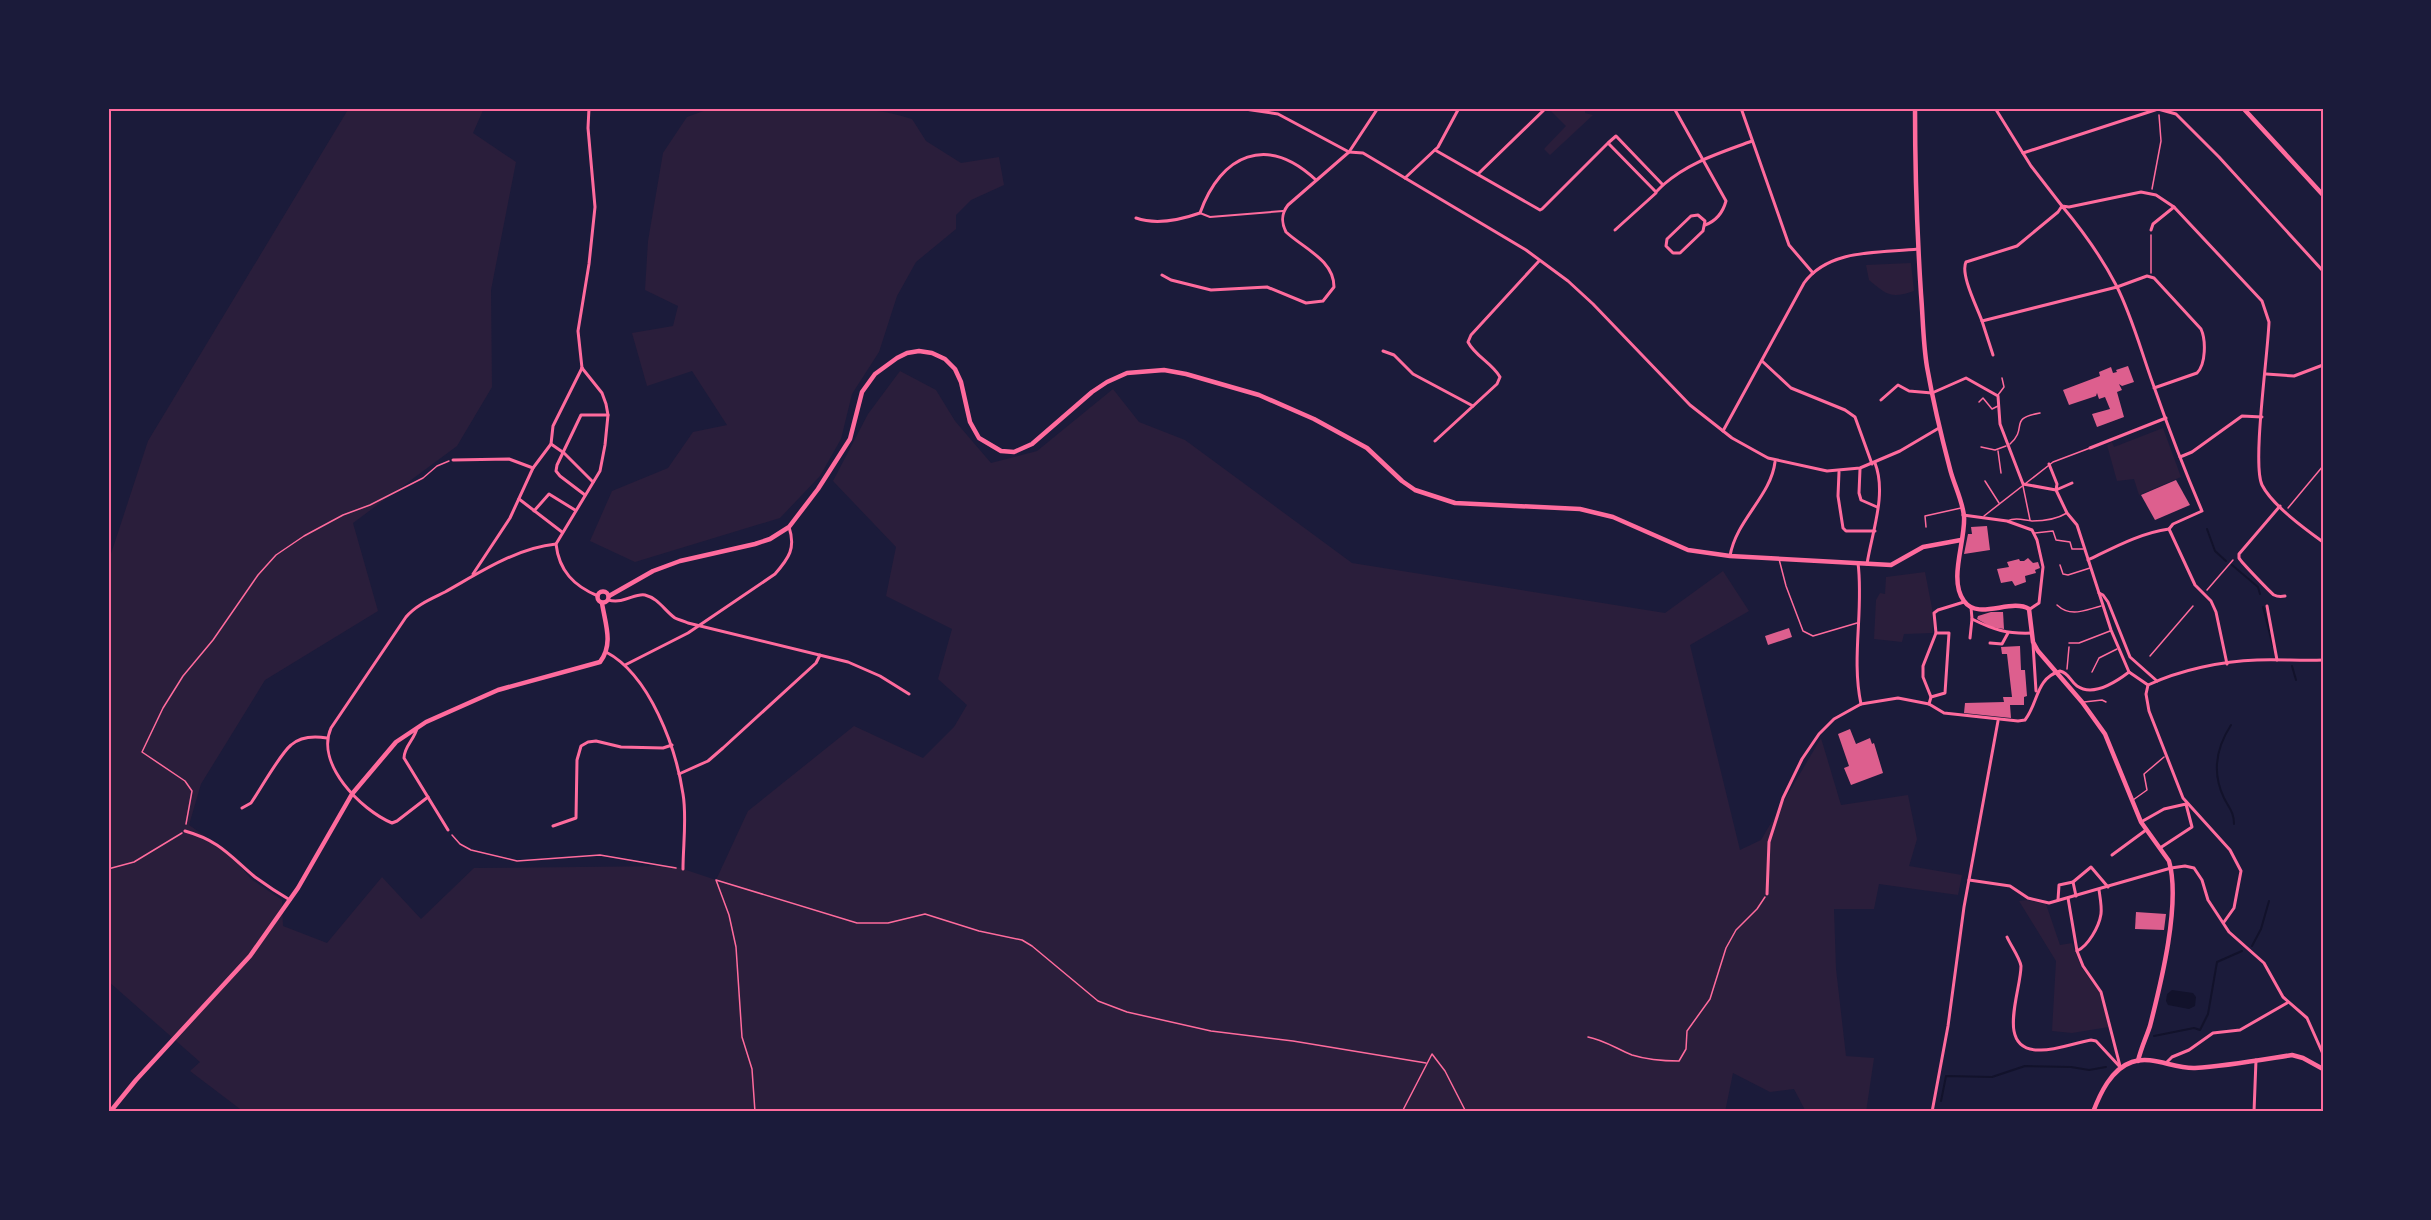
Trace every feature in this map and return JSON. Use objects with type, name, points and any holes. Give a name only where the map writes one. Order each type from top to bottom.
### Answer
[{"type":"street","points":[[110,1112],[232,977],[290,900],[352,794],[390,747],[418,726],[498,690],[595,664],[600,662],[606,652],[608,632],[602,603],[598,596],[573,582],[562,568],[556,544],[600,471],[608,415],[602,393],[582,368],[578,331],[595,207],[588,128],[589,108]]},
{"type":"street","points":[[1238,108],[1278,114],[1349,152],[1363,153],[1539,261],[1568,281],[1593,304],[1690,405],[1748,448],[1775,461],[1839,472],[1860,468],[1939,428]]},
{"type":"street","points":[[1162,275],[1171,280],[1211,290],[1267,287],[1306,303],[1323,301],[1334,286],[1332,272],[1286,232],[1283,226],[1283,211],[1349,152],[1378,108]]},
{"type":"street","points":[[1405,178],[1436,150],[1459,108]]},
{"type":"street","points":[[1478,174],[1545,108]]},
{"type":"street","points":[[1674,108],[1726,201],[1722,212],[1706,225],[1703,231],[1680,253],[1672,253],[1666,246],[1667,239],[1690,216],[1698,215],[1706,225]]},
{"type":"street","points":[[1741,108],[1790,245],[1799,259],[1813,273]]},
{"type":"street","points":[[1915,108],[1918,249],[1925,340],[1939,428],[1964,515],[1958,573],[1959,591],[1964,602],[1971,607],[1986,609],[2023,606],[2029,609]]},
{"type":"street","points":[[1995,108],[2031,166],[2062,206],[2117,287],[2202,511],[2173,524],[2169,529],[2157,531],[2088,560]]},
{"type":"street","points":[[2243,108],[2323,195]]},
{"type":"street","points":[[2024,153],[2158,110],[2166,110],[2176,114],[2219,157],[2323,271]]},
{"type":"street","points":[[1436,150],[1540,210],[1616,136],[1663,185]]},
{"type":"street","points":[[1615,230],[1677,173],[1702,160],[1753,141]]},
{"type":"street","points":[[1608,143],[1656,192]]},
{"type":"street","points":[[1200,213],[1206,196],[1220,175],[1229,165],[1251,155],[1266,154],[1286,159],[1316,180]]},
{"type":"street","points":[[2062,206],[2069,207],[2128,193],[2150,193],[2164,199],[2262,301],[2269,322],[2259,474],[2269,495],[2323,542]]},
{"type":"street","points":[[1993,355],[1965,276],[1966,262],[2017,246],[2058,212],[2062,206]]},
{"type":"street","points":[[2151,231],[2153,224],[2174,207]]},
{"type":"street","points":[[1136,218],[1149,223],[1187,218],[1200,213],[1210,217],[1283,211]]},
{"type":"street","points":[[1723,431],[1806,280],[1813,273],[1830,262],[1851,255],[1918,249]]},
{"type":"street","points":[[1435,441],[1497,384],[1500,377],[1496,370],[1471,348],[1468,342],[1471,335],[1539,261]]},
{"type":"street","points":[[1982,321],[2117,287],[2151,276],[2201,329],[2204,336],[2202,364],[2198,373],[2154,388]]},
{"type":"street","points":[[602,603],[653,571],[680,561],[755,544],[789,527],[818,489],[850,439],[862,392],[875,374],[897,358],[907,353],[920,351],[945,359],[956,369],[962,382],[970,422],[979,438],[1001,451],[1014,452],[1032,444],[1092,392],[1107,382],[1126,373],[1164,370],[1259,395],[1314,419],[1367,448],[1402,482],[1415,490],[1455,503],[1580,509],[1613,517],[1688,550],[1730,556],[1891,565],[1923,547],[1961,540]]},
{"type":"street","points":[[1383,351],[1394,355],[1413,374],[1473,406]]},
{"type":"street","points":[[1762,362],[1791,388],[1845,410],[1855,417],[1879,478],[1875,531],[1867,564]]},
{"type":"street","points":[[2266,374],[2294,376],[2323,365]]},
{"type":"street","points":[[472,575],[507,524],[533,468],[551,444],[553,426],[582,368]]},
{"type":"street","points":[[1881,400],[1898,385],[1909,391],[1932,393],[1966,378],[1998,396],[2000,424],[2023,484],[2056,489],[2072,483]]},
{"type":"street","points":[[585,495],[556,471],[580,415],[608,415]]},
{"type":"street","points":[[2180,457],[2192,452],[2242,416],[2262,417]]},
{"type":"street","points":[[2090,448],[2166,418]]},
{"type":"street","points":[[551,444],[564,453],[593,482]]},
{"type":"street","points":[[453,460],[508,459],[533,468]]},
{"type":"street","points":[[1730,556],[1741,525],[1774,472],[1775,461]]},
{"type":"street","points":[[2049,464],[2057,484],[2056,489],[2067,513],[2070,514],[2081,534],[2117,649],[2129,672],[2148,685]]},
{"type":"street","points":[[1860,468],[1858,493],[1861,500],[1877,507]]},
{"type":"street","points":[[1839,472],[1838,496],[1843,528],[1846,531],[1875,531]]},
{"type":"street","points":[[534,511],[549,494],[575,510]]},
{"type":"street","points":[[519,499],[562,532]]},
{"type":"street","points":[[2280,506],[2239,554],[2239,558],[2260,579],[2266,589],[2275,596],[2285,596]]},
{"type":"street","points":[[1964,515],[2007,520],[2026,526],[2035,533],[2043,567],[2039,603],[2029,609]]},
{"type":"street","points":[[625,665],[669,644],[699,626],[776,574],[792,551],[789,527]]},
{"type":"street","points":[[2169,529],[2195,585],[2211,601],[2216,612],[2227,664]]},
{"type":"street","points":[[428,797],[392,823],[352,794],[330,759],[327,738],[334,721],[408,614],[472,575],[532,549],[556,544]]},
{"type":"street","points":[[1858,563],[1860,579],[1858,689],[1861,704]]},
{"type":"street","points":[[598,596],[602,592],[609,598],[626,601],[645,595],[656,600],[675,617],[699,626],[848,662],[880,676],[909,694]]},
{"type":"street","points":[[2099,593],[2108,602],[2130,657],[2157,681]]},
{"type":"street","points":[[1929,704],[1931,697],[1923,677],[1923,666],[1936,633],[1935,611],[1964,602]]},
{"type":"street","points":[[2267,606],[2277,660]]},
{"type":"street","points":[[1970,639],[1971,607]]},
{"type":"street","points":[[2029,609],[2036,692]]},
{"type":"street","points":[[1972,619],[2008,633],[2032,633]]},
{"type":"street","points":[[1931,697],[1945,693],[1949,633],[1936,633]]},
{"type":"street","points":[[1990,644],[2002,644],[2008,633]]},
{"type":"street","points":[[2033,642],[2105,734],[2142,822],[2171,868],[2173,886],[2168,936],[2157,998],[2138,1061]]},
{"type":"street","points":[[606,652],[620,659],[642,686],[672,745],[684,797],[683,869]]},
{"type":"street","points":[[679,774],[708,761],[816,663],[820,655]]},
{"type":"street","points":[[2148,685],[2211,666],[2255,660],[2323,660]]},
{"type":"street","points":[[1767,894],[1769,842],[1774,823],[1802,759],[1819,734],[1834,719],[1861,704],[1898,698],[1929,704],[1944,713],[1998,721],[2025,720],[2043,681],[2056,672],[2066,673],[2077,686],[2094,690],[2129,672]]},
{"type":"street","points":[[2148,685],[2146,694],[2149,711],[2186,804],[2192,827],[2160,848]]},
{"type":"street","points":[[1932,1112],[1948,1026],[1969,880],[1998,721]]},
{"type":"street","points":[[418,726],[405,750],[404,758],[448,830]]},
{"type":"street","points":[[242,808],[251,803],[291,745],[315,736],[327,738]]},
{"type":"street","points":[[553,826],[576,818],[577,760],[581,746],[596,741],[621,747],[663,748],[672,745]]},
{"type":"street","points":[[2142,822],[2164,809],[2186,804]]},
{"type":"street","points":[[2186,804],[2230,850],[2241,871],[2234,908],[2224,922]]},
{"type":"street","points":[[2112,855],[2146,830]]},
{"type":"street","points":[[185,831],[206,837],[227,850],[254,876],[290,900]]},
{"type":"street","points":[[1969,880],[2010,886],[2034,900],[2049,903],[2171,868],[2185,866],[2194,868],[2202,880],[2208,900],[2235,939],[2264,963],[2287,1003],[2307,1018],[2323,1054]]},
{"type":"street","points":[[2058,900],[2059,885],[2073,882],[2091,867],[2108,886]]},
{"type":"street","points":[[2073,882],[2076,896]]},
{"type":"street","points":[[2077,951],[2085,946],[2099,922],[2102,913],[2099,889]]},
{"type":"street","points":[[2068,898],[2077,951],[2083,966],[2101,992],[2121,1068]]},
{"type":"street","points":[[2007,938],[2021,964],[2013,1018],[2014,1035],[2018,1042],[2025,1047],[2042,1050],[2091,1040],[2096,1041],[2121,1068]]},
{"type":"street","points":[[2165,1065],[2172,1057],[2189,1050],[2213,1033],[2240,1030],[2250,1026],[2287,1003]]},
{"type":"street","points":[[2093,1112],[2100,1094],[2121,1068],[2138,1061],[2145,1060],[2165,1065],[2196,1068],[2292,1055],[2303,1058],[2323,1070]]},
{"type":"street","points":[[2254,1112],[2256,1060]]},
{"type":"lane","points":[[1998,396],[2004,387],[2002,378]]},
{"type":"lane","points":[[1979,402],[1983,398],[1992,409],[1999,406]]},
{"type":"lane","points":[[1981,447],[1998,450],[2008,445],[2017,438],[2021,419],[2024,416],[2040,413]]},
{"type":"lane","points":[[1984,517],[2049,464],[2090,448]]},
{"type":"lane","points":[[1998,450],[2001,474]]},
{"type":"lane","points":[[1985,481],[2000,503]]},
{"type":"lane","points":[[2023,484],[2031,521]]},
{"type":"lane","points":[[1926,527],[1925,516],[1962,508]]},
{"type":"lane","points":[[2007,520],[2013,518],[2031,521],[2057,518],[2067,513]]},
{"type":"lane","points":[[2035,533],[2053,531],[2056,540],[2070,542],[2074,551],[2084,549]]},
{"type":"lane","points":[[1779,558],[1786,586],[1803,631],[1813,636],[1858,623]]},
{"type":"lane","points":[[2060,565],[2063,574],[2068,575],[2090,568]]},
{"type":"lane","points":[[2057,605],[2065,612],[2073,613],[2102,605]]},
{"type":"lane","points":[[2069,643],[2079,643],[2110,630]]},
{"type":"lane","points":[[2092,672],[2098,658],[2117,649]]},
{"type":"lane","points":[[2082,702],[2102,700],[2106,702]]},
{"type":"lane","points":[[2132,800],[2147,790],[2144,774],[2165,756]]},
{"type":"path","points":[[2150,193],[2155,181],[2161,141],[2158,110]]},
{"type":"path","points":[[2151,231],[2151,276]]},
{"type":"path","points":[[108,869],[134,862],[185,831],[192,791],[185,781],[142,752],[163,708],[183,676],[213,640],[258,575],[290,544],[343,515],[370,505],[423,478],[437,466],[453,460]]},
{"type":"path","points":[[2286,511],[2323,466]]},
{"type":"path","points":[[2204,594],[2231,561],[2239,558]]},
{"type":"path","points":[[2150,656],[2193,606]]},
{"type":"path","points":[[2066,673],[2069,643]]},
{"type":"path","points":[[448,830],[460,844],[471,849],[517,861],[600,855],[683,869]]},
{"type":"path","points":[[755,1112],[752,1069],[742,1036],[736,947],[729,915],[716,880],[857,923],[888,923],[925,914],[978,931],[1022,940],[1098,1001],[1128,1012],[1211,1031],[1293,1041],[1426,1063]]},
{"type":"path","points":[[1588,1037],[1599,1039],[1631,1054],[1658,1062],[1679,1061],[1686,1049],[1687,1032],[1710,999],[1726,948],[1736,930],[1757,909],[1767,894]]},
{"type":"path","points":[[1402,1112],[1432,1054],[1445,1071],[1466,1112]]},
{"type":"shaded area","points":[[840,107],[889,113],[912,119],[926,141],[961,163],[999,157],[1004,185],[971,200],[956,215],[956,229],[916,262],[897,296],[879,352],[852,394],[841,439],[820,476],[780,518],[635,562],[590,541],[612,491],[668,468],[693,432],[727,425],[692,371],[647,386],[632,333],[673,326],[678,306],[645,290],[648,241],[663,153],[687,117],[712,108]]},
{"type":"shaded area","points":[[349,108],[484,108],[473,133],[516,162],[491,290],[492,387],[457,446],[353,523],[378,611],[265,680],[201,784],[189,825],[229,853],[251,879],[282,900],[283,926],[327,943],[382,877],[421,919],[474,868],[674,866],[716,880],[748,811],[854,726],[923,758],[954,727],[967,705],[938,679],[952,629],[886,596],[896,547],[833,481],[868,414],[900,371],[936,390],[955,421],[991,463],[1037,451],[1113,389],[1139,422],[1185,440],[1352,563],[1665,613],[1723,571],[1749,611],[1690,645],[1740,850],[1761,840],[1821,738],[1841,805],[1908,795],[1917,839],[1909,866],[1962,875],[1958,895],[1879,884],[1874,909],[1834,909],[1836,969],[1846,1056],[1874,1058],[1866,1112],[1806,1112],[1794,1089],[1770,1092],[1733,1073],[1725,1112],[244,1112],[190,1071],[200,1062],[108,981],[108,563],[148,441]]},
{"type":"shaded area","points":[[1554,108],[1585,108],[1585,113],[1593,115],[1550,155],[1544,149],[1566,126],[1551,111]]},
{"type":"shaded area","points":[[1911,263],[1914,291],[1894,295],[1880,289],[1869,280],[1866,265]]},
{"type":"shaded area","points":[[2163,428],[2181,477],[2139,495],[2134,479],[2117,481],[2107,445],[2112,442],[2114,447]]},
{"type":"shaded area","points":[[1925,572],[1932,608],[1933,633],[1904,634],[1902,642],[1874,639],[1876,600],[1880,593],[1885,594],[1886,577]]},
{"type":"shaded area","points":[[2019,901],[2046,904],[2060,945],[2072,943],[2081,967],[2100,993],[2109,1027],[2072,1033],[2052,1031],[2056,961]]},
{"type":"shaded area","points":[[2172,990],[2193,993],[2196,997],[2195,1006],[2189,1009],[2168,1005],[2167,994]]},
{"type":"building","points":[[2128,366],[2134,382],[2122,386],[2119,384],[2122,390],[2117,392],[2124,417],[2097,427],[2092,414],[2110,409],[2105,397],[2099,399],[2097,393],[2096,396],[2069,405],[2063,390],[2100,376],[2099,372],[2111,367],[2113,373]]},
{"type":"building","points":[[2176,480],[2190,505],[2155,520],[2141,495]]},
{"type":"building","points":[[1987,526],[1990,550],[1964,554],[1968,534],[1972,534],[1971,527]]},
{"type":"building","points":[[2028,558],[2033,563],[2038,562],[2040,568],[2035,570],[2036,573],[2025,576],[2026,582],[2015,586],[2012,581],[2001,583],[1997,569],[2009,567],[2007,562],[2019,559],[2024,561]]},
{"type":"building","points":[[1991,612],[2003,612],[2004,629],[1991,627],[1977,619],[1978,616]]},
{"type":"building","points":[[1789,628],[1792,637],[1768,645],[1765,636]]},
{"type":"building","points":[[2020,646],[2021,670],[2025,670],[2027,696],[2024,697],[2024,705],[2010,705],[2011,718],[1964,713],[1965,703],[2004,702],[2003,697],[2012,697],[2007,654],[2002,654],[2001,647]]},
{"type":"building","points":[[1850,729],[1856,744],[1870,738],[1872,744],[1874,743],[1883,773],[1851,785],[1844,768],[1849,766],[1838,734]]},
{"type":"building","points":[[2136,912],[2166,914],[2164,930],[2135,929]]},
{"type":"waterway","points":[[2207,529],[2215,551],[2226,561]]},
{"type":"waterway","points":[[2232,565],[2258,587],[2260,594]]},
{"type":"waterway","points":[[2263,607],[2273,646]]},
{"type":"waterway","points":[[2292,666],[2296,680]]},
{"type":"waterway","points":[[2231,725],[2219,752],[2217,770],[2220,789],[2232,813],[2234,824]]},
{"type":"waterway","points":[[2252,946],[2261,929],[2269,901]]},
{"type":"waterway","points":[[2154,1036],[2194,1028],[2200,1030],[2208,1014],[2217,962],[2242,951]]},
{"type":"waterway","points":[[1941,1101],[1946,1076],[1992,1077],[2025,1066],[2071,1067],[2089,1070],[2106,1067]]}]
